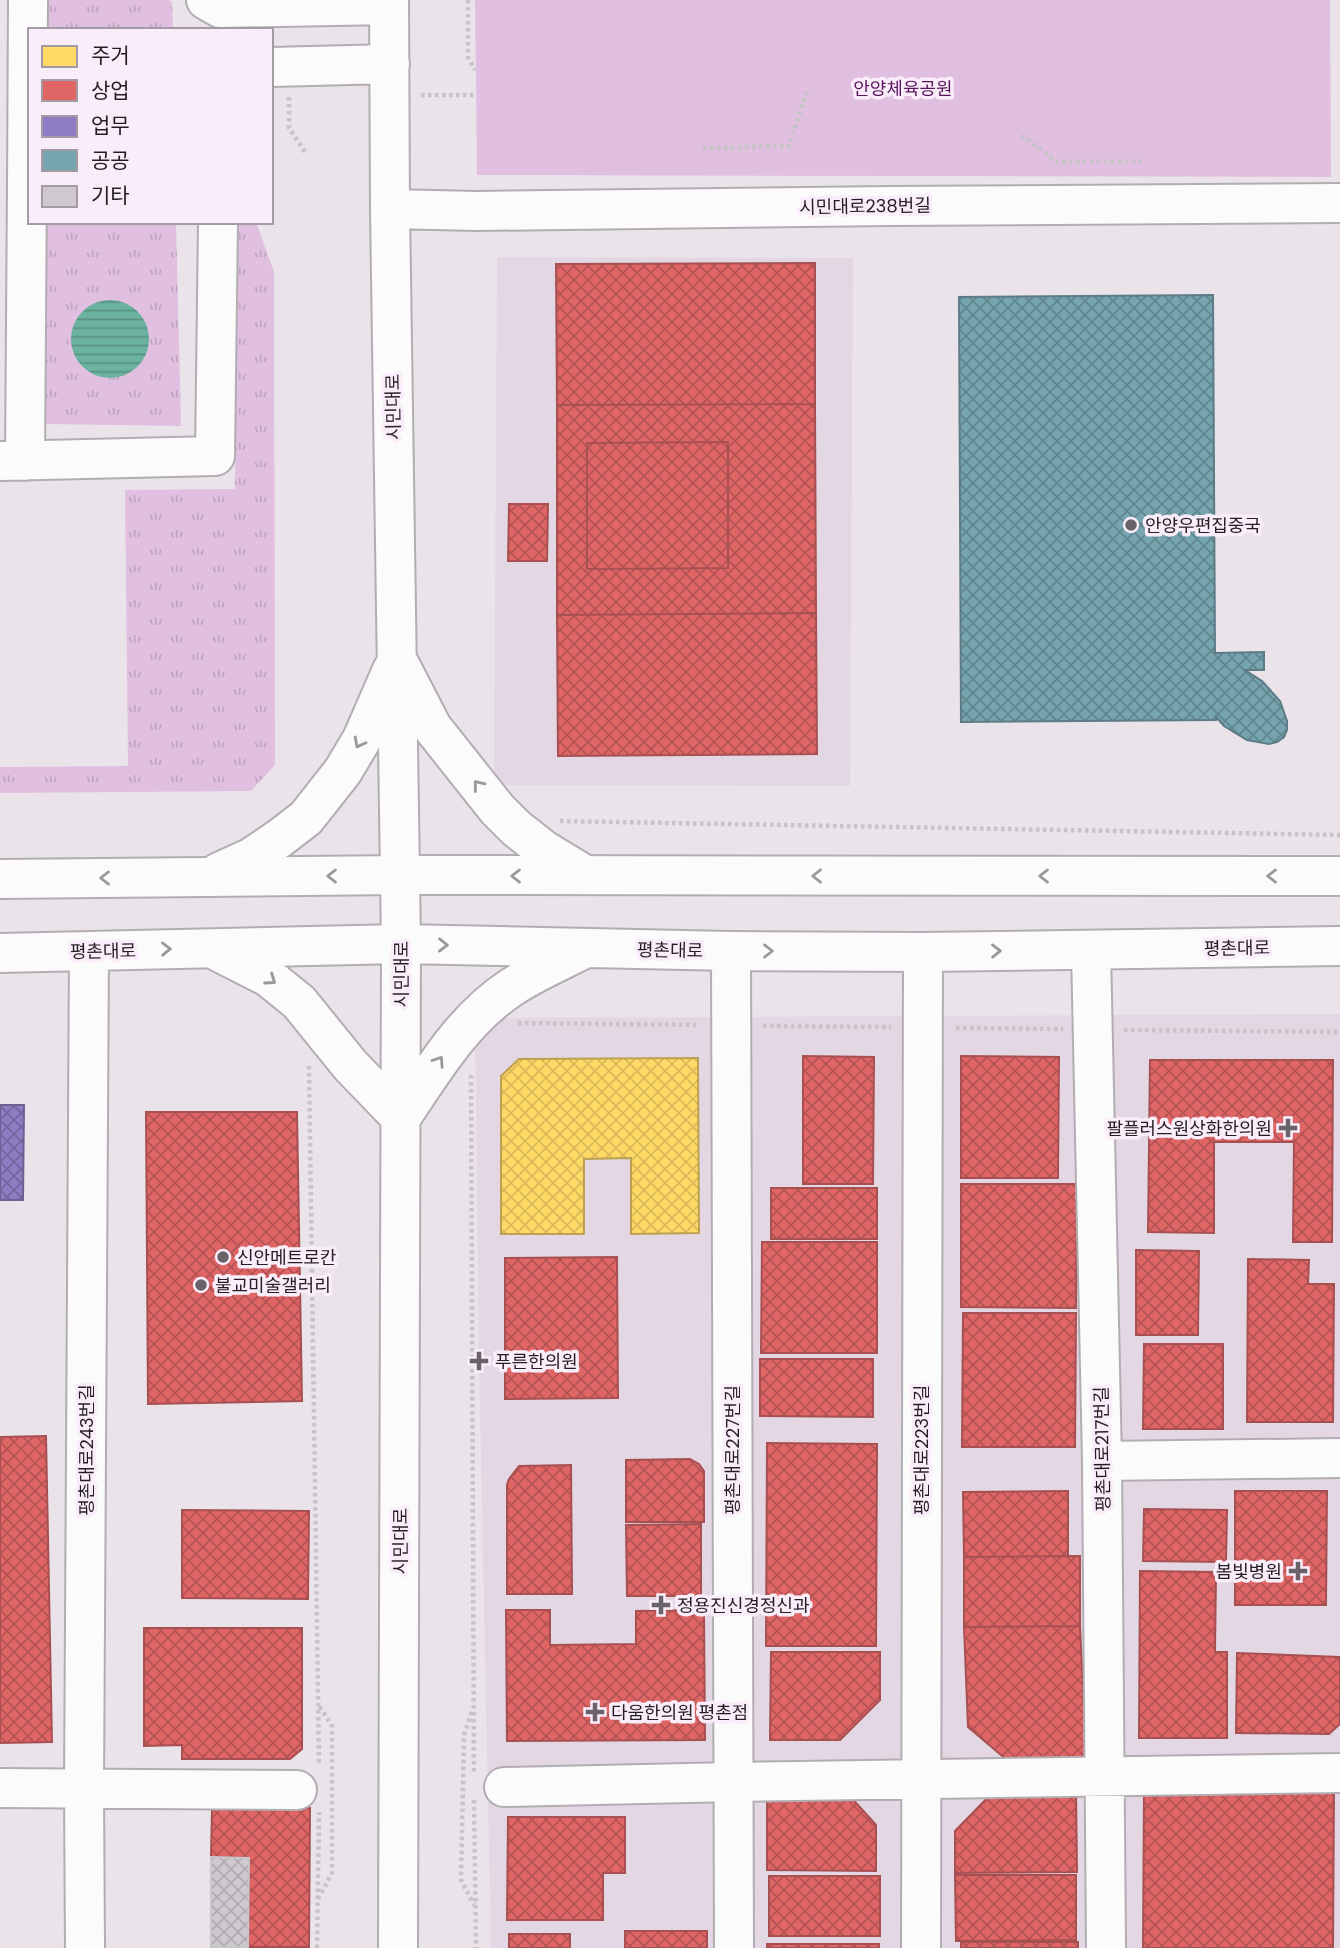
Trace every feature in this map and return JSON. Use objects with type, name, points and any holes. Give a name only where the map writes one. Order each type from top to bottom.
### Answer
[{"type":"street","points":[[27,0],[28,184],[12,461],[215,456],[218,224]]},
{"type":"street","points":[[217,9],[389,2]]},
{"type":"street","name":"시민대로","points":[[389,2],[401,875],[398,1948]]},
{"type":"street","points":[[280,78],[390,64]]},
{"type":"street","name":"시민대로238번길","points":[[390,209],[477,211],[1340,203]]},
{"type":"street","points":[[397,658],[432,727],[497,809],[544,850],[585,876]]},
{"type":"street","points":[[209,877],[252,857],[306,818],[343,771],[362,739],[397,658]]},
{"type":"street","points":[[0,879],[401,875],[1340,876]]},
{"type":"street","name":"평촌대로","points":[[0,953],[401,944],[923,952],[1340,946]]},
{"type":"street","points":[[211,948],[268,977],[299,1002],[350,1065],[401,1118],[446,1051],[488,1006],[513,986],[586,948]]},
{"type":"street","name":"평촌대로217번길","points":[[1091,950],[1102,1461],[1106,1948]]},
{"type":"street","name":"평촌대로243번길","points":[[85,1948],[89,951]]},
{"type":"street","name":"평촌대로227번길","points":[[731,951],[734,1948]]},
{"type":"street","name":"평촌대로223번길","points":[[921,1948],[923,952]]},
{"type":"street","points":[[1102,1461],[1340,1458]]},
{"type":"street","points":[[484,1784],[1340,1773]]},
{"type":"street","points":[[0,1788],[308,1790]]},
{"type":"path","points":[[468,0],[468,57],[475,70]]},
{"type":"path","points":[[280,78],[289,128],[305,152]]},
{"type":"path","points":[[703,148],[789,146],[807,91]]},
{"type":"path","points":[[1021,135],[1057,162],[1145,160]]},
{"type":"path","points":[[508,820],[1340,835]]},
{"type":"path","points":[[309,1013],[318,1704],[308,1790],[318,1899],[317,1948]]},
{"type":"path","points":[[471,1023],[474,1706],[484,1784],[475,1906],[476,1948]]},
{"type":"path","points":[[318,1704],[332,1726],[332,1873],[318,1899]]},
{"type":"path","points":[[474,1706],[464,1735],[461,1880],[475,1906]]},
{"type":"shaded area","points":[[497,257],[853,258],[850,786],[494,785]]},
{"type":"shaded area","points":[[110,300],[125,303],[142,317],[149,339],[146,354],[132,371],[110,378],[95,375],[78,361],[71,339],[74,324],[88,307]]},
{"type":"shaded area","points":[[1340,1014],[1340,1948],[491,1948],[475,1018]]},
{"type":"green space","points":[[42,0],[172,2],[173,28],[42,28]]},
{"type":"green space","name":"안양체육공원","points":[[475,0],[1330,0],[1331,177],[477,175]]},
{"type":"green space","points":[[45,224],[176,224],[181,426],[46,424]]},
{"type":"green space","points":[[236,224],[257,224],[274,272],[275,765],[251,791],[0,793],[0,767],[128,766],[125,490],[235,489]]},
{"type":"building: 주거","points":[[698,1058],[699,1233],[631,1234],[631,1158],[584,1159],[584,1234],[501,1234],[501,1076],[519,1059]]},
{"type":"building: 상업","points":[[815,263],[815,404],[557,405],[556,264]]},
{"type":"building: 상업","points":[[815,404],[816,613],[557,615],[557,405]]},
{"type":"building: 상업","points":[[728,442],[728,568],[587,569],[587,443]]},
{"type":"building: 상업","points":[[509,504],[548,504],[547,561],[508,561]]},
{"type":"building: 상업","points":[[816,613],[817,754],[558,756],[557,615]]},
{"type":"building: 상업","points":[[803,1056],[874,1057],[873,1184],[803,1184]]},
{"type":"building: 상업","points":[[961,1056],[1059,1057],[1058,1178],[961,1178]]},
{"type":"building: 상업","points":[[1150,1060],[1333,1060],[1332,1242],[1293,1242],[1294,1142],[1214,1142],[1214,1233],[1148,1232]]},
{"type":"building: 상업","name":"신안메트로칸","points":[[146,1112],[297,1112],[302,1401],[148,1404]]},
{"type":"building: 상업","points":[[961,1184],[1077,1184],[1076,1308],[961,1307]]},
{"type":"building: 상업","points":[[771,1188],[877,1188],[877,1239],[771,1239]]},
{"type":"building: 상업","points":[[762,1242],[877,1242],[877,1353],[761,1353]]},
{"type":"building: 상업","points":[[1136,1250],[1199,1251],[1198,1335],[1136,1335]]},
{"type":"building: 상업","points":[[617,1257],[618,1398],[505,1399],[505,1258]]},
{"type":"building: 상업","points":[[1248,1259],[1309,1260],[1308,1284],[1334,1284],[1333,1422],[1247,1422]]},
{"type":"building: 상업","points":[[963,1313],[1076,1313],[1075,1447],[962,1447]]},
{"type":"building: 상업","points":[[1144,1344],[1223,1344],[1223,1429],[1143,1429]]},
{"type":"building: 상업","points":[[760,1359],[873,1359],[873,1417],[760,1416]]},
{"type":"building: 상업","points":[[46,1436],[52,1742],[0,1743],[0,1437]]},
{"type":"building: 상업","points":[[767,1443],[877,1444],[876,1646],[766,1646]]},
{"type":"building: 상업","points":[[690,1459],[704,1471],[704,1522],[626,1522],[626,1460]]},
{"type":"building: 상업","points":[[571,1465],[572,1594],[507,1594],[509,1479],[519,1466]]},
{"type":"building: 상업","points":[[1068,1491],[1068,1556],[964,1557],[963,1492]]},
{"type":"building: 상업","points":[[1235,1491],[1327,1491],[1326,1605],[1235,1605]]},
{"type":"building: 상업","points":[[1144,1509],[1227,1510],[1226,1562],[1143,1561]]},
{"type":"building: 상업","points":[[182,1510],[309,1511],[308,1599],[182,1598]]},
{"type":"building: 상업","points":[[701,1524],[701,1596],[627,1596],[626,1525]]},
{"type":"building: 상업","points":[[1080,1556],[1080,1626],[964,1627],[964,1557]]},
{"type":"building: 상업","points":[[1140,1571],[1216,1572],[1215,1652],[1227,1652],[1227,1738],[1139,1738]]},
{"type":"building: 상업","points":[[506,1610],[550,1610],[550,1645],[636,1644],[636,1611],[704,1610],[705,1740],[507,1741]]},
{"type":"building: 상업","points":[[1080,1626],[1087,1768],[1021,1772],[968,1727],[964,1627]]},
{"type":"building: 상업","points":[[144,1628],[302,1628],[302,1749],[290,1759],[182,1759],[182,1745],[144,1746]]},
{"type":"building: 상업","points":[[771,1652],[880,1652],[880,1700],[840,1740],[770,1740]]},
{"type":"building: 상업","points":[[1237,1653],[1340,1657],[1340,1724],[1329,1734],[1236,1733]]},
{"type":"building: 상업","points":[[767,1784],[840,1785],[876,1825],[876,1871],[767,1870]]},
{"type":"building: 상업","points":[[1144,1788],[1334,1789],[1333,1948],[1143,1948]]},
{"type":"building: 상업","points":[[1076,1789],[1077,1872],[955,1873],[955,1831],[995,1790]]},
{"type":"building: 상업","points":[[310,1808],[309,1947],[248,1947],[249,1858],[211,1857],[212,1809]]},
{"type":"building: 상업","points":[[508,1817],[625,1817],[625,1873],[603,1873],[603,1920],[507,1920]]},
{"type":"building: 상업","points":[[955,1875],[1076,1875],[1076,1940],[956,1941]]},
{"type":"building: 상업","points":[[769,1876],[880,1876],[880,1936],[769,1936]]},
{"type":"building: 상업","points":[[625,1931],[707,1931],[707,1948],[625,1948]]},
{"type":"building: 상업","points":[[509,1934],[570,1934],[570,1948],[509,1948]]},
{"type":"building: 상업","points":[[961,1942],[1078,1942],[1078,1948],[961,1948]]},
{"type":"building: 상업","points":[[767,1944],[879,1944],[879,1948],[767,1948]]},
{"type":"building: 업무","points":[[0,1105],[24,1105],[23,1200],[0,1200]]},
{"type":"building: 공공","points":[[1213,295],[1215,653],[1264,652],[1264,670],[1245,670],[1262,681],[1280,701],[1287,721],[1284,737],[1269,744],[1247,740],[1224,726],[1216,717],[1216,720],[961,722],[959,297]]},
{"type":"building: 기타","points":[[211,1857],[249,1858],[248,1947],[211,1947]]},
{"type":"place","name":"안양우편집중국","points":[[1131,525]]},
{"type":"place","name":"팔플러스원상화한의원","points":[[1288,1128]]},
{"type":"place","name":"신안메트로칸","points":[[223,1257]]},
{"type":"place","name":"불교미술갤러리","points":[[201,1285]]},
{"type":"place","name":"푸른한의원","points":[[479,1361]]},
{"type":"place","name":"봄빛병원","points":[[1298,1571]]},
{"type":"place","name":"정용진신경정신과","points":[[661,1605]]},
{"type":"place","name":"다움한의원 평촌점","points":[[595,1712]]}]
